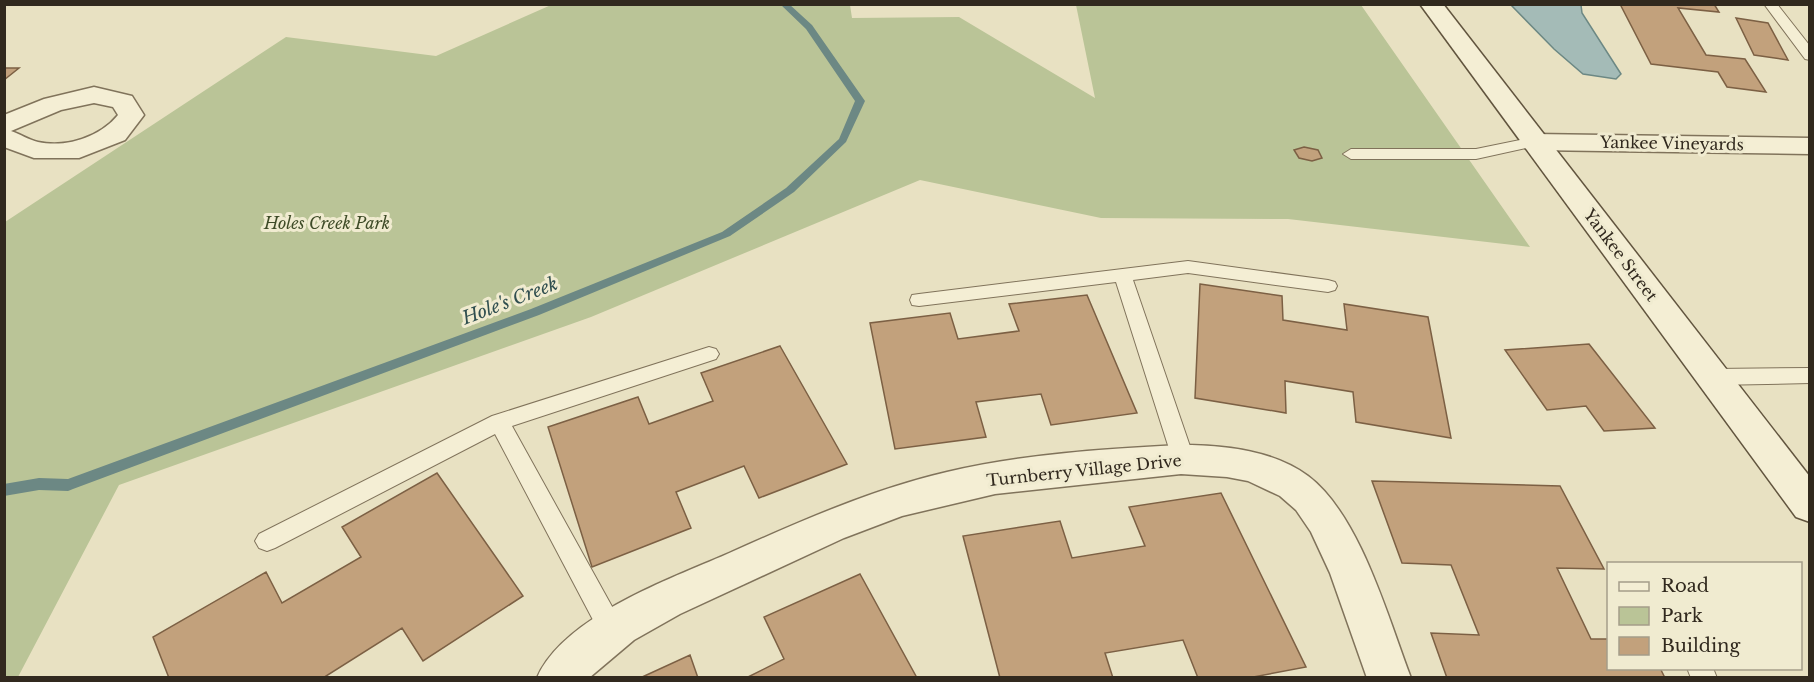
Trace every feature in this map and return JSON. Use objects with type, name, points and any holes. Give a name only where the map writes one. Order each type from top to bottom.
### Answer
[{"type":"street","name":"Yankee Street","points":[[1431,4],[1809,506]]},
{"type":"street","points":[[4,125],[53,105],[94,95],[123,101],[131,115],[116,134],[79,150],[34,150],[4,137]]},
{"type":"street","name":"Yankee Vineyards","points":[[1534,142],[1809,146]]},
{"type":"street","name":"Turnberry Village Drive","points":[[559,678],[575,658],[611,629],[654,606],[859,514],[926,492],[1008,476],[1184,458],[1228,460],[1261,469],[1304,494],[1329,530],[1347,565],[1389,678]]},
{"type":"lane","points":[[1770,4],[1809,56]]},
{"type":"lane","points":[[1351,154],[1476,154],[1534,142]]},
{"type":"lane","points":[[919,300],[1188,267],[1328,286]]},
{"type":"lane","points":[[1123,276],[1184,458]]},
{"type":"lane","points":[[267,541],[499,422],[709,354]]},
{"type":"lane","points":[[1714,377],[1809,375]]},
{"type":"lane","points":[[499,422],[611,629]]},
{"type":"green space","name":"Holes Creek Park","points":[[551,5],[850,5],[852,18],[959,17],[1095,98],[1076,5],[1361,5],[1530,247],[1288,219],[1101,218],[920,180],[591,317],[119,485],[18,677],[5,678],[5,222],[286,37],[436,56]]},
{"type":"water","points":[[1511,5],[1581,5],[1582,13],[1621,74],[1616,79],[1583,74],[1554,49]]},
{"type":"building","points":[[1620,4],[1714,4],[1719,12],[1678,8],[1706,55],[1745,59],[1766,92],[1727,87],[1718,72],[1651,64]]},
{"type":"building","points":[[1736,18],[1768,23],[1788,60],[1754,55]]},
{"type":"building","points":[[4,68],[19,68],[4,80]]},
{"type":"building","points":[[1304,147],[1318,150],[1322,158],[1312,161],[1299,158],[1294,150]]},
{"type":"building","points":[[1200,284],[1282,296],[1283,320],[1347,330],[1344,304],[1428,317],[1451,438],[1356,422],[1353,392],[1285,381],[1286,413],[1195,398]]},
{"type":"building","points":[[1087,295],[1137,413],[1051,425],[1041,394],[976,402],[986,437],[895,449],[870,323],[950,313],[958,339],[1019,331],[1009,304]]},
{"type":"building","points":[[1589,344],[1655,428],[1604,431],[1586,406],[1547,410],[1505,350]]},
{"type":"building","points":[[780,346],[847,464],[759,498],[744,466],[676,492],[691,528],[592,567],[548,427],[638,397],[649,424],[713,401],[701,373]]},
{"type":"building","points":[[437,473],[523,596],[423,661],[402,628],[323,678],[169,678],[153,637],[266,572],[282,603],[361,557],[342,527]]},
{"type":"building","points":[[1372,481],[1560,486],[1604,569],[1557,568],[1591,639],[1607,639],[1607,670],[1661,670],[1665,678],[1447,678],[1431,633],[1479,635],[1451,565],[1402,563]]},
{"type":"building","points":[[1221,493],[1306,667],[1248,678],[1198,678],[1183,640],[1105,653],[1113,678],[1000,678],[963,536],[1060,521],[1072,558],[1145,546],[1129,507]]},
{"type":"building","points":[[860,574],[917,678],[746,678],[784,659],[764,617]]},
{"type":"building","points":[[690,655],[698,678],[640,678]]},
{"type":"waterway","name":"Hole's Creek","points":[[4,490],[39,484],[68,485],[535,312],[726,234],[790,190],[843,140],[860,101],[809,27],[784,4]]}]
